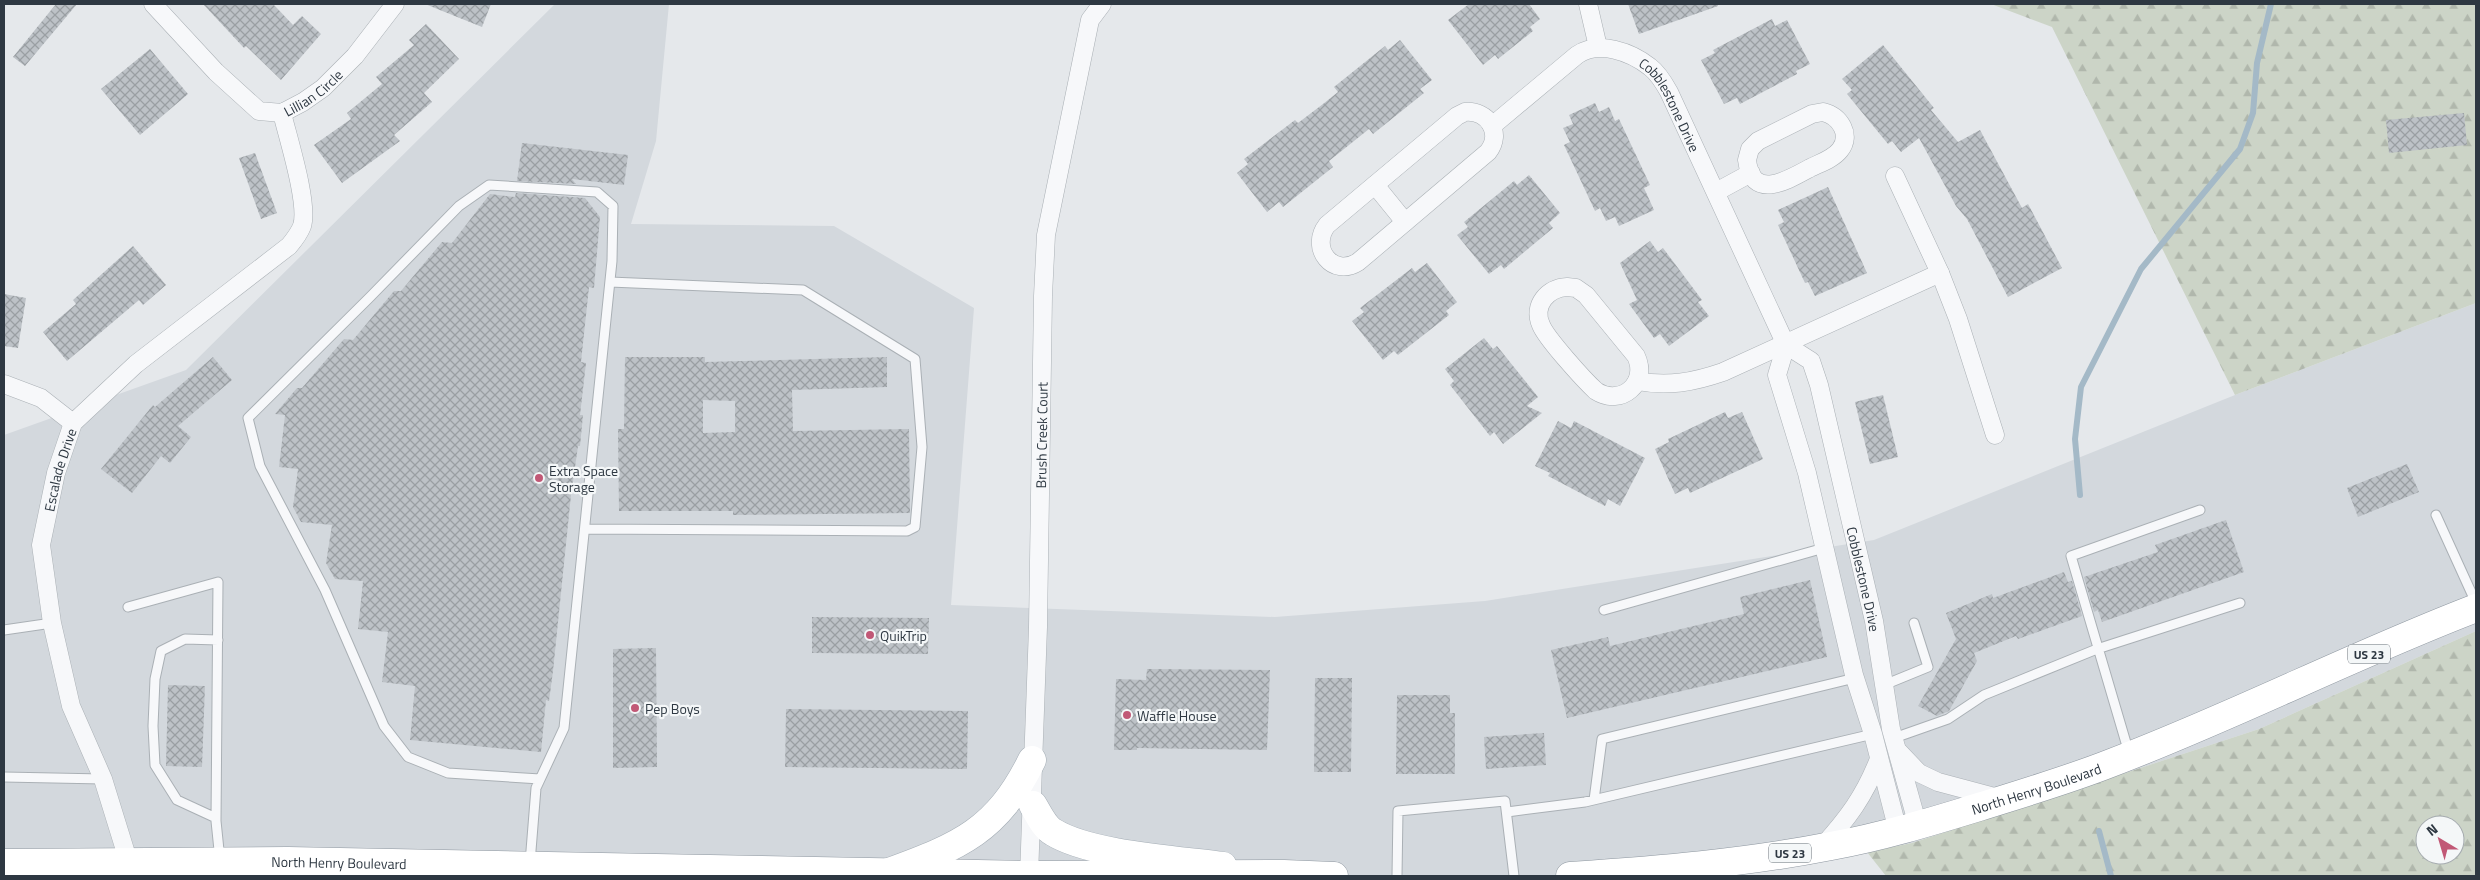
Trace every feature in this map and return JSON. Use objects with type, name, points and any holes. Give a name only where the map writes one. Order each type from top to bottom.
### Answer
[{"type":"main road","name":"North Henry Boulevard","points":[[1570,876],[1676,869],[1821,848],[1908,828],[2004,800],[2130,755],[2476,608]]},
{"type":"main road","points":[[888,872],[945,852],[979,832],[1000,812],[1019,787],[1032,760]]},
{"type":"main road","points":[[1033,805],[1052,832],[1073,841],[1108,850],[1284,874]]},
{"type":"main road","name":"North Henry Boulevard","points":[[4,863],[220,863],[288,861],[1029,876],[1284,874],[1334,876]]},
{"type":"street","name":"Lillian Circle","points":[[153,4],[216,72],[259,112],[282,113],[303,102],[323,88],[355,56],[396,4]]},
{"type":"street","name":"Brush Creek Court","points":[[1029,876],[1038,627],[1042,296],[1046,235],[1090,20],[1102,4]]},
{"type":"street","points":[[1492,126],[1577,55],[1598,47],[1588,4]]},
{"type":"street","name":"Cobblestone Drive","points":[[1598,47],[1630,55],[1642,61],[1657,74],[1669,92],[1786,346],[1811,362],[1819,385],[1874,621],[1908,828]]},
{"type":"street","name":"Escalade Drive","points":[[129,863],[103,779],[71,706],[52,623],[41,545],[56,473],[72,423],[136,364],[282,252],[296,238],[302,226],[303,205],[282,113]]},
{"type":"street","points":[[1478,113],[1488,119],[1492,126],[1495,138],[1488,152],[1352,265],[1336,266],[1326,259],[1320,244],[1324,229],[1459,114],[1478,113]]},
{"type":"street","points":[[1815,113],[1829,114],[1842,125],[1844,138],[1839,151],[1808,170],[1775,185],[1758,182],[1750,173],[1748,154],[1758,141],[1815,113]]},
{"type":"street","points":[[1716,192],[1750,173]]},
{"type":"street","points":[[1895,176],[1940,273],[1958,319],[1995,435]]},
{"type":"street","points":[[1375,185],[1405,222]]},
{"type":"street","points":[[1637,380],[1665,384],[1694,382],[1737,367],[1786,346],[1940,273]]},
{"type":"street","points":[[1567,287],[1584,293],[1635,355],[1640,369],[1637,380],[1630,391],[1618,397],[1606,396],[1594,390],[1542,327],[1539,306],[1548,293],[1557,288],[1567,287]]},
{"type":"street","points":[[1786,346],[1777,374],[1801,454],[1855,678],[1880,759],[1908,828]]},
{"type":"street","points":[[4,384],[41,398],[72,423]]},
{"type":"street","points":[[1873,734],[1894,739],[1919,773],[1938,782],[2004,800]]},
{"type":"street","points":[[1821,848],[1843,823],[1868,788],[1880,759]]},
{"type":"lane","points":[[530,866],[536,788],[564,728],[610,282],[613,206],[598,192],[489,185],[458,206],[370,297],[248,418],[260,466],[325,590],[384,726],[408,757],[448,773],[540,779]]},
{"type":"lane","points":[[585,529],[908,530],[915,527],[922,447],[915,359],[804,290],[610,282]]},
{"type":"lane","points":[[2130,755],[2097,649],[2071,556],[2200,510]]},
{"type":"lane","points":[[2436,515],[2476,603]]},
{"type":"lane","points":[[1604,610],[1824,548]]},
{"type":"lane","points":[[128,607],[218,582],[216,818],[220,863]]},
{"type":"lane","points":[[1894,739],[1948,719],[1984,695],[2097,649],[2240,603]]},
{"type":"lane","points":[[4,630],[52,623]]},
{"type":"lane","points":[[1884,685],[1928,667],[1914,623]]},
{"type":"lane","points":[[216,818],[177,800],[155,764],[153,726],[155,679],[161,652],[185,639],[218,640]]},
{"type":"lane","points":[[1594,800],[1602,739],[1855,678]]},
{"type":"lane","points":[[1507,812],[1594,800],[1873,734]]},
{"type":"lane","points":[[4,777],[103,779]]},
{"type":"lane","points":[[1397,876],[1398,811],[1506,801],[1514,876]]},
{"type":"shaded area","points":[[555,4],[669,4],[656,141],[631,224],[834,226],[974,308],[951,605],[1275,617],[1485,601],[1874,540],[2235,395],[2476,303],[2476,631],[2259,729],[1912,843],[1734,876],[381,876],[4,867],[4,435],[186,370]]},
{"type":"green space","points":[[1991,4],[2476,4],[2476,303],[2235,395],[2052,27]]},
{"type":"green space","points":[[2476,631],[2476,876],[1886,876],[1867,852],[1912,843],[2259,729]]},
{"type":"building","points":[[56,4],[77,4],[25,66],[13,57]]},
{"type":"building","points":[[203,4],[273,4],[293,25],[302,16],[321,34],[281,80],[246,46],[244,48]]},
{"type":"building","points":[[425,4],[491,4],[482,27]]},
{"type":"building","points":[[1469,4],[1529,4],[1540,19],[1530,27],[1533,31],[1498,59],[1495,55],[1483,65],[1448,20]]},
{"type":"building","points":[[1628,4],[1718,4],[1718,6],[1639,34]]},
{"type":"building","points":[[1772,19],[1775,26],[1787,20],[1810,64],[1796,71],[1797,74],[1740,104],[1737,98],[1724,104],[1701,60],[1715,53],[1713,50]]},
{"type":"building","points":[[426,24],[459,59],[424,93],[432,102],[394,135],[400,141],[342,183],[314,145],[351,119],[347,113],[382,84],[376,77],[414,45],[409,40]]},
{"type":"building","points":[[1400,40],[1432,80],[1420,89],[1424,93],[1373,134],[1369,129],[1329,161],[1333,167],[1283,207],[1279,202],[1267,212],[1237,173],[1248,164],[1244,159],[1295,120],[1298,123],[1338,92],[1334,87],[1385,46],[1388,50]]},
{"type":"building","points":[[1883,45],[1934,108],[1931,110],[1958,142],[1980,130],[2022,208],[2028,204],[2062,268],[2008,297],[1967,219],[1956,206],[1919,138],[1901,152],[1892,141],[1888,144],[1847,94],[1852,90],[1842,79]]},
{"type":"building","points":[[150,49],[188,94],[140,135],[101,89]]},
{"type":"building","points":[[1595,103],[1599,112],[1609,107],[1615,121],[1619,119],[1650,185],[1644,188],[1654,210],[1619,226],[1615,217],[1606,221],[1600,208],[1595,211],[1564,145],[1570,142],[1563,128],[1573,124],[1569,115]]},
{"type":"building","points":[[2464,113],[2467,145],[2389,153],[2386,120]]},
{"type":"building","points":[[522,143],[628,155],[624,185],[572,179],[576,184],[517,181]]},
{"type":"building","points":[[255,153],[277,213],[261,219],[239,158]]},
{"type":"building","points":[[1529,175],[1560,213],[1549,223],[1553,228],[1504,269],[1501,265],[1489,274],[1457,235],[1468,227],[1464,222],[1514,181],[1517,185]]},
{"type":"building","points":[[1828,187],[1867,273],[1815,296],[1808,282],[1805,283],[1778,225],[1784,222],[1778,210]]},
{"type":"building","points":[[516,193],[585,198],[600,217],[594,288],[589,287],[581,362],[586,363],[580,415],[583,415],[580,446],[578,446],[571,495],[553,671],[549,701],[546,700],[541,752],[410,740],[415,686],[382,682],[388,632],[358,629],[363,581],[335,579],[326,563],[332,525],[301,522],[293,507],[298,469],[279,467],[285,415],[275,414],[297,388],[302,388],[344,339],[353,340],[394,291],[401,291],[442,242],[452,243],[490,194],[515,197]]},
{"type":"building","points":[[1650,241],[1658,252],[1663,248],[1702,300],[1698,302],[1709,316],[1669,346],[1660,334],[1654,338],[1629,304],[1637,300],[1620,263]]},
{"type":"building","points":[[133,246],[166,285],[143,305],[139,300],[67,361],[43,332],[76,304],[73,300]]},
{"type":"building","points":[[1427,263],[1457,302],[1446,311],[1449,315],[1398,355],[1394,351],[1383,360],[1352,321],[1364,312],[1360,308],[1412,268],[1415,272]]},
{"type":"building","points":[[4,294],[26,298],[18,348],[4,346]]},
{"type":"building","points":[[1484,338],[1493,349],[1497,346],[1538,397],[1527,406],[1542,413],[1503,444],[1494,432],[1490,436],[1450,385],[1454,381],[1445,369]]},
{"type":"building","points":[[213,357],[232,380],[178,426],[191,437],[170,463],[161,456],[132,493],[101,469],[153,405],[155,407]]},
{"type":"building","points":[[625,357],[705,357],[705,362],[887,357],[887,387],[792,390],[793,431],[909,429],[910,513],[733,515],[733,511],[619,511],[618,429],[624,429]],"holes":[[[703,400],[735,401],[735,432],[703,433]]]},
{"type":"building","points":[[1883,395],[1898,457],[1870,464],[1855,402]]},
{"type":"building","points":[[1725,412],[1728,418],[1742,412],[1763,459],[1690,493],[1688,488],[1675,494],[1655,449],[1669,442],[1668,439]]},
{"type":"building","points":[[1558,421],[1571,428],[1574,421],[1645,458],[1620,506],[1608,499],[1605,506],[1548,476],[1550,473],[1535,466]]},
{"type":"building","points":[[2407,464],[2419,492],[2358,517],[2347,488]]},
{"type":"building","points":[[2226,520],[2244,572],[2102,622],[2098,610],[2094,612],[2084,577],[2158,552],[2155,545]]},
{"type":"building","points":[[2064,572],[2068,582],[2072,581],[2082,616],[2018,639],[2016,636],[1974,653],[1977,661],[1949,711],[1937,716],[1918,706],[1956,639],[1946,613],[1992,594],[1993,598]]},
{"type":"building","points":[[1810,580],[1827,657],[1567,718],[1551,650],[1608,637],[1610,646],[1744,614],[1740,597]]},
{"type":"building","name":"QuikTrip","points":[[812,617],[929,618],[928,654],[812,653]]},
{"type":"building","name":"Pep Boys","points":[[656,648],[657,767],[613,768],[613,649]]},
{"type":"building","points":[[1147,669],[1270,670],[1267,750],[1137,748],[1137,750],[1114,750],[1116,679],[1146,680]]},
{"type":"building","points":[[1315,678],[1352,678],[1351,772],[1314,772]]},
{"type":"building","points":[[168,685],[205,686],[202,767],[166,766]]},
{"type":"building","points":[[1397,695],[1450,695],[1450,713],[1455,713],[1455,774],[1396,774]]},
{"type":"building","points":[[786,709],[968,711],[967,769],[785,767]]},
{"type":"building","points":[[1544,733],[1546,765],[1486,769],[1484,737]]},
{"type":"waterway","points":[[2080,495],[2075,439],[2081,387],[2141,269],[2240,149],[2253,113],[2257,63],[2271,4]]},
{"type":"waterway","points":[[2099,831],[2111,876]]},
{"type":"place","name":"Extra Space Storage","points":[[539,478]]},
{"type":"place","name":"QuikTrip","points":[[870,635]]},
{"type":"place","name":"Pep Boys","points":[[635,708]]},
{"type":"place","name":"Waffle House","points":[[1127,715]]}]
